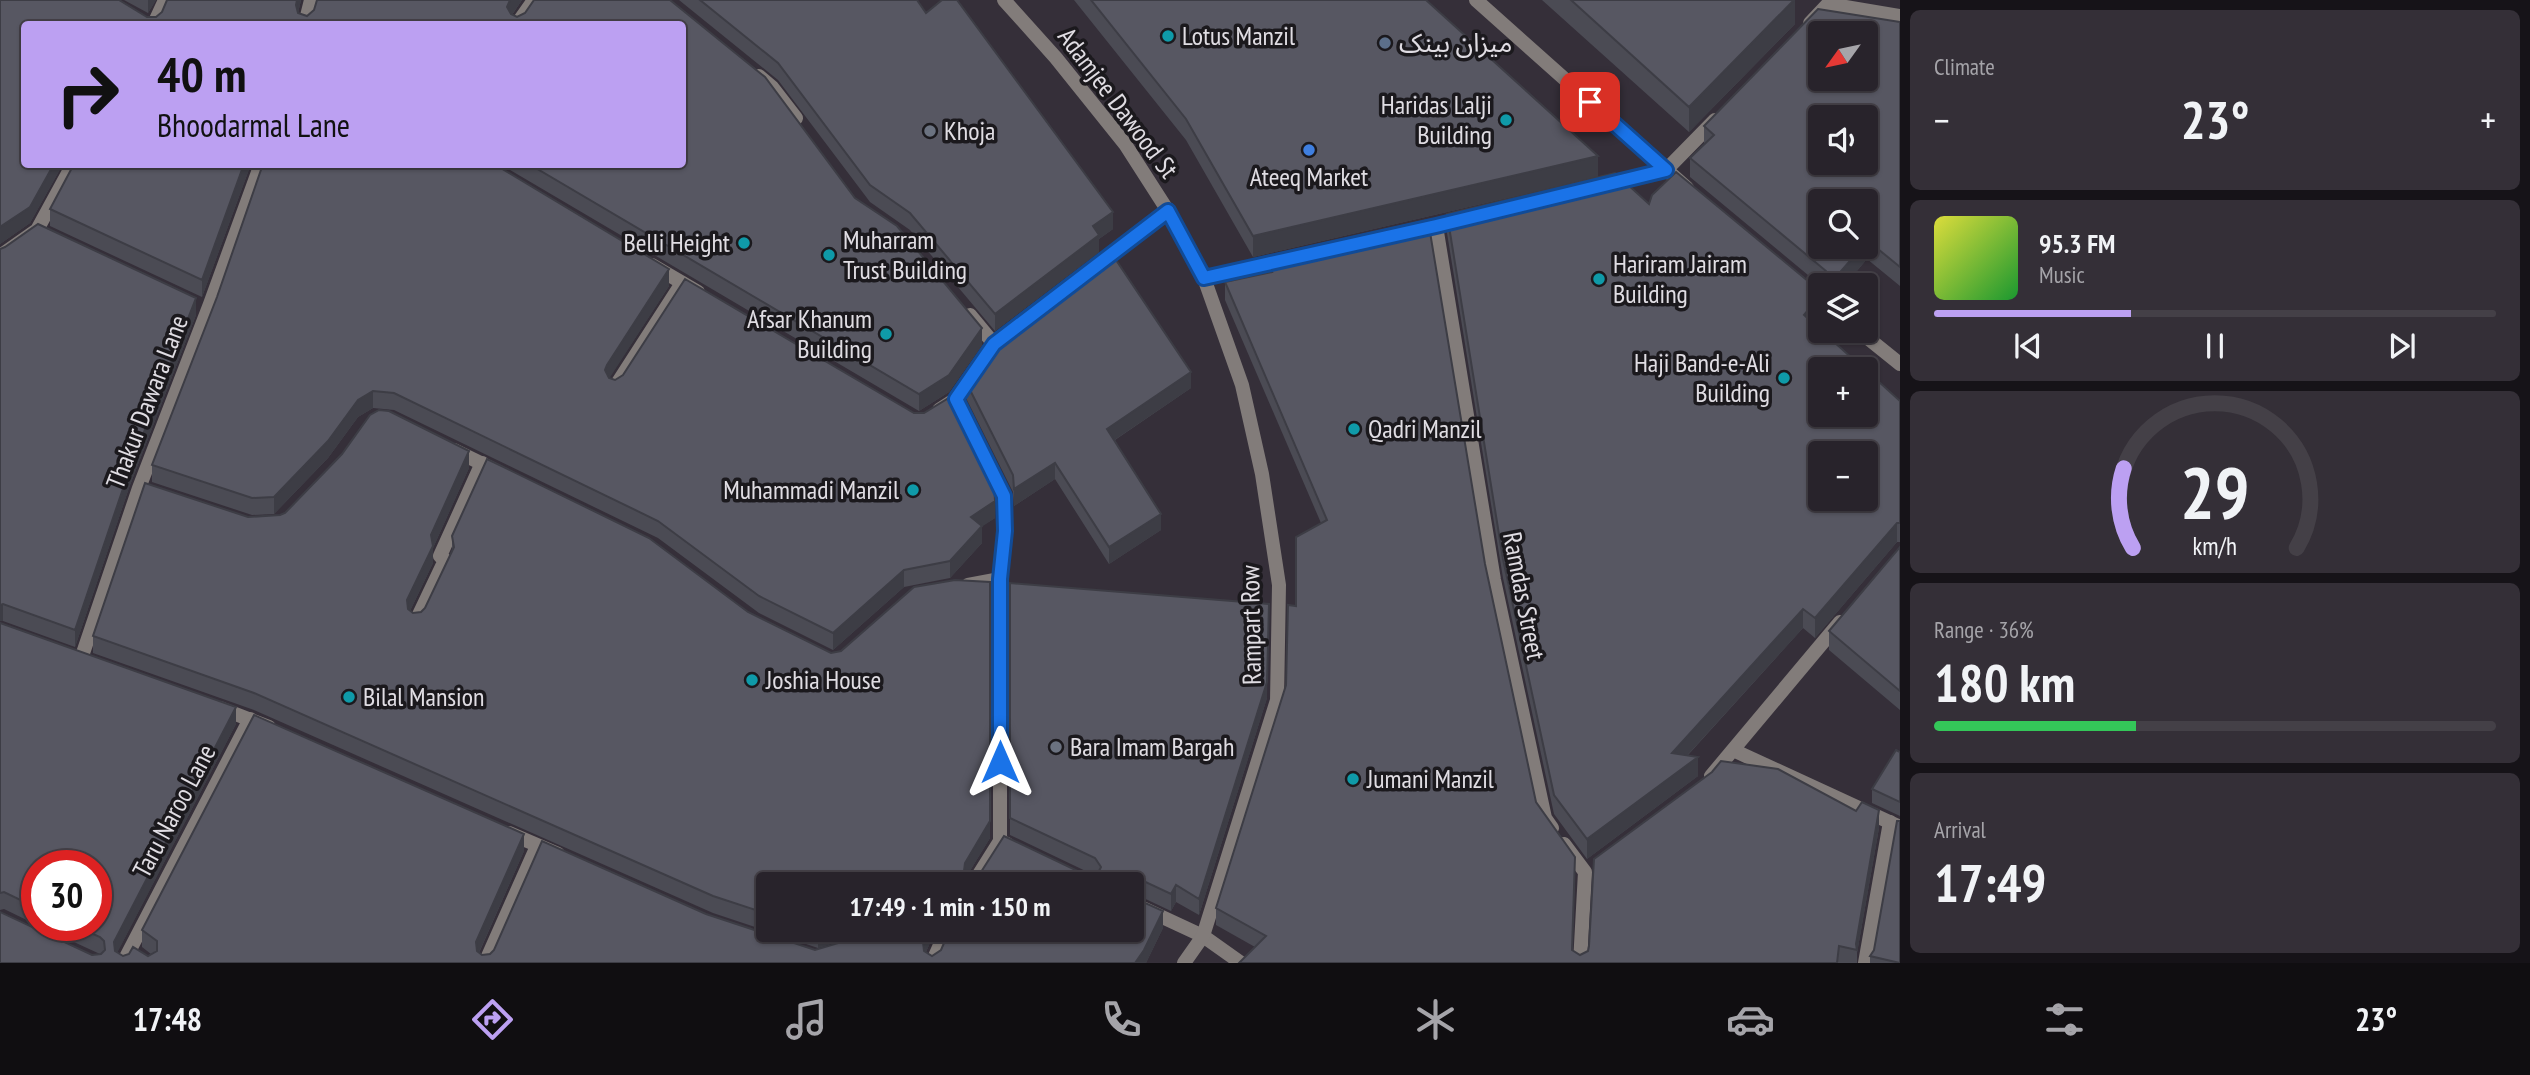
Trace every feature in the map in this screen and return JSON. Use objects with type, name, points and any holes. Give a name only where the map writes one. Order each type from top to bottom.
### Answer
[{"type":"street","points":[[155,21],[165,0]]},
{"type":"street","points":[[306,21],[311,0]]},
{"type":"street","points":[[519,21],[534,0]]},
{"type":"street","name":"Adamjee Dawood St","points":[[1004,0],[1125,144],[1168,211],[1204,278]]},
{"type":"street","points":[[1476,0],[1697,196]]},
{"type":"street","points":[[1800,33],[1828,4],[1900,16]]},
{"type":"street","points":[[751,69],[772,87],[805,131]]},
{"type":"street","points":[[1585,190],[1666,170],[1723,112]]},
{"type":"street","points":[[0,256],[43,233],[71,168]]},
{"type":"street","name":"Thakur Dawara Lane","points":[[81,659],[145,490],[202,307],[259,168]]},
{"type":"street","points":[[1081,277],[1168,211]]},
{"type":"street","points":[[1398,235],[1477,216]]},
{"type":"street","name":"Ramdas Street","points":[[1436,226],[1493,580],[1545,818],[1591,868],[1580,963]]},
{"type":"street","points":[[637,257],[705,297]]},
{"type":"street","points":[[1204,278],[1294,258]]},
{"type":"street","name":"Rampart Row","points":[[1184,963],[1203,936],[1277,701],[1279,585],[1262,474],[1242,385],[1204,278]]},
{"type":"street","points":[[615,387],[682,283]]},
{"type":"street","points":[[961,305],[994,344]]},
{"type":"street","points":[[928,416],[956,399],[994,344],[1016,327]]},
{"type":"street","points":[[1875,343],[1900,364]]},
{"type":"street","points":[[956,399],[1004,496],[1005,531],[1000,579],[1000,841],[981,872]]},
{"type":"street","points":[[437,441],[506,475]]},
{"type":"street","points":[[416,621],[445,560],[440,556],[482,463]]},
{"type":"street","points":[[960,587],[1000,579]]},
{"type":"street","points":[[1695,790],[1706,782],[1847,614]]},
{"type":"street","points":[[211,705],[288,736]]},
{"type":"street","name":"Taru Naroo Lane","points":[[130,957],[250,719]]},
{"type":"street","points":[[1733,750],[1895,825],[1865,963]]},
{"type":"street","points":[[500,829],[574,862]]},
{"type":"street","points":[[1000,841],[1022,852]]},
{"type":"street","points":[[485,963],[537,846]]},
{"type":"street","points":[[1144,909],[1203,936],[1241,963]]},
{"type":"street","points":[[932,963],[941,942]]},
{"type":"building","points":[[0,0],[119,0],[147,17],[156,17],[162,12],[167,0],[297,0],[298,13],[307,16],[314,10],[317,0],[510,0],[507,7],[511,14],[517,17],[525,13],[534,0],[670,0],[765,77],[855,198],[897,226],[982,328],[949,375],[919,394],[536,168],[686,168],[686,21],[21,21],[21,168],[52,168],[30,207],[0,227]]},
{"type":"building","name":"Khoja","points":[[700,0],[917,0],[926,13],[942,0],[957,0],[1113,212],[1093,226],[1099,235],[995,314],[910,213],[870,185],[778,63]]},
{"type":"building","points":[[1091,0],[1426,0],[1598,156],[1253,236],[1186,119]]},
{"type":"building","points":[[1571,0],[1794,0],[1689,107]]},
{"type":"building","points":[[1818,9],[1900,22],[1900,267],[1878,249],[1878,189],[1808,189],[1808,256],[1690,158],[1714,135],[1704,126]]},
{"type":"building","points":[[72,168],[243,168],[202,280],[50,209]]},
{"type":"building","points":[[262,168],[501,168],[669,269],[607,365],[605,370],[609,378],[615,380],[623,375],[685,279],[914,413],[924,413],[952,396],[994,481],[995,501],[971,517],[982,526],[950,561],[904,570],[833,633],[759,596],[658,521],[394,393],[373,391],[358,400],[328,441],[274,497],[252,498],[152,465],[217,297]]},
{"type":"building","points":[[1676,172],[1808,281],[1808,310],[1804,315],[1808,319],[1808,343],[1835,343],[1851,357],[1808,357],[1808,427],[1878,427],[1878,381],[1900,401],[1900,523],[1897,523],[1815,618],[1803,609],[1672,753],[1698,757],[1587,839],[1554,795],[1503,559],[1447,214],[1615,173],[1649,204],[1652,195]]},
{"type":"building","points":[[1428,220],[1485,564],[1536,802],[1575,857],[1572,950],[1580,955],[1588,951],[1594,859],[1712,772],[1721,761],[1778,769],[1856,811],[1862,802],[1879,810],[1857,950],[1839,946],[1837,963],[1239,963],[1266,936],[1216,908],[1286,685],[1288,605],[1296,606],[1296,537],[1327,520],[1225,282],[1272,272],[1263,257]]},
{"type":"building","points":[[38,224],[196,298],[130,468],[75,630],[0,605],[0,249]]},
{"type":"building","points":[[1110,251],[1191,372],[1107,429],[1161,514],[1109,547],[1055,463],[1014,489],[1013,475],[967,384],[1001,334]]},
{"type":"building","points":[[1812,259],[1852,259],[1839,273],[1826,271]]},
{"type":"building","points":[[379,410],[389,411],[469,451],[431,535],[433,546],[407,600],[408,609],[413,613],[421,612],[425,608],[454,547],[452,536],[487,459],[649,538],[748,612],[831,653],[841,651],[914,587],[955,580],[990,582],[990,821],[965,863],[965,872],[756,872],[756,910],[713,896],[254,693],[93,636],[145,483],[248,517],[280,515],[342,454],[370,415]]},
{"type":"building","points":[[1900,547],[1900,691],[1829,631]]},
{"type":"building","points":[[1010,583],[1269,604],[1267,682],[1199,899],[1176,885],[1171,894],[1144,881],[1144,872],[1098,872],[1101,867],[1095,858],[1010,818]]},
{"type":"building","points":[[0,623],[236,707],[114,942],[115,951],[123,956],[129,954],[133,947],[148,956],[157,951],[157,941],[142,930],[254,715],[524,834],[476,942],[477,951],[482,955],[490,954],[494,950],[542,841],[706,914],[756,931],[756,942],[791,942],[815,950],[842,942],[923,942],[924,951],[932,956],[941,950],[944,942],[1144,942],[1144,902],[1163,911],[1135,963],[0,963],[0,912],[21,922],[21,941],[62,941],[92,955],[101,954],[105,950],[104,941],[112,941],[112,850],[21,850],[21,900],[4,892],[0,893]]},
{"type":"building","points":[[1896,750],[1900,752],[1900,802],[1872,789]]},
{"type":"building","points":[[1897,821],[1900,821],[1900,963],[1870,956],[1874,950]]},
{"type":"building","points":[[1004,836],[1080,872],[981,872]]},
{"type":"place","name":"Lotus Manzil","points":[[1168,36]]},
{"type":"place","name":"میزان بینک","points":[[1385,43]]},
{"type":"place","name":"Haridas Lalji Building","points":[[1506,120]]},
{"type":"place","name":"Khoja","points":[[930,131]]},
{"type":"place","name":"Ateeq Market","points":[[1309,150]]},
{"type":"place","name":"Belli Height","points":[[744,243]]},
{"type":"place","name":"Muharram Trust Building","points":[[829,255]]},
{"type":"place","name":"Hariram Jairam Building","points":[[1599,279]]},
{"type":"place","name":"Afsar Khanum Building","points":[[886,334]]},
{"type":"place","name":"Haji Band-e-Ali Building","points":[[1784,378]]},
{"type":"place","name":"Qadri Manzil","points":[[1354,429]]},
{"type":"place","name":"Muhammadi Manzil","points":[[913,490]]},
{"type":"place","name":"Joshia House","points":[[752,680]]},
{"type":"place","name":"Bilal Mansion","points":[[349,697]]},
{"type":"place","name":"Bara Imam Bargah","points":[[1056,747]]},
{"type":"place","name":"Jumani Manzil","points":[[1353,779]]},
{"type":"route","points":[[1000,762],[1000,579],[1005,531],[1004,496],[956,399],[994,344],[1168,211],[1204,278],[1436,226],[1666,170],[1590,102]]}]
